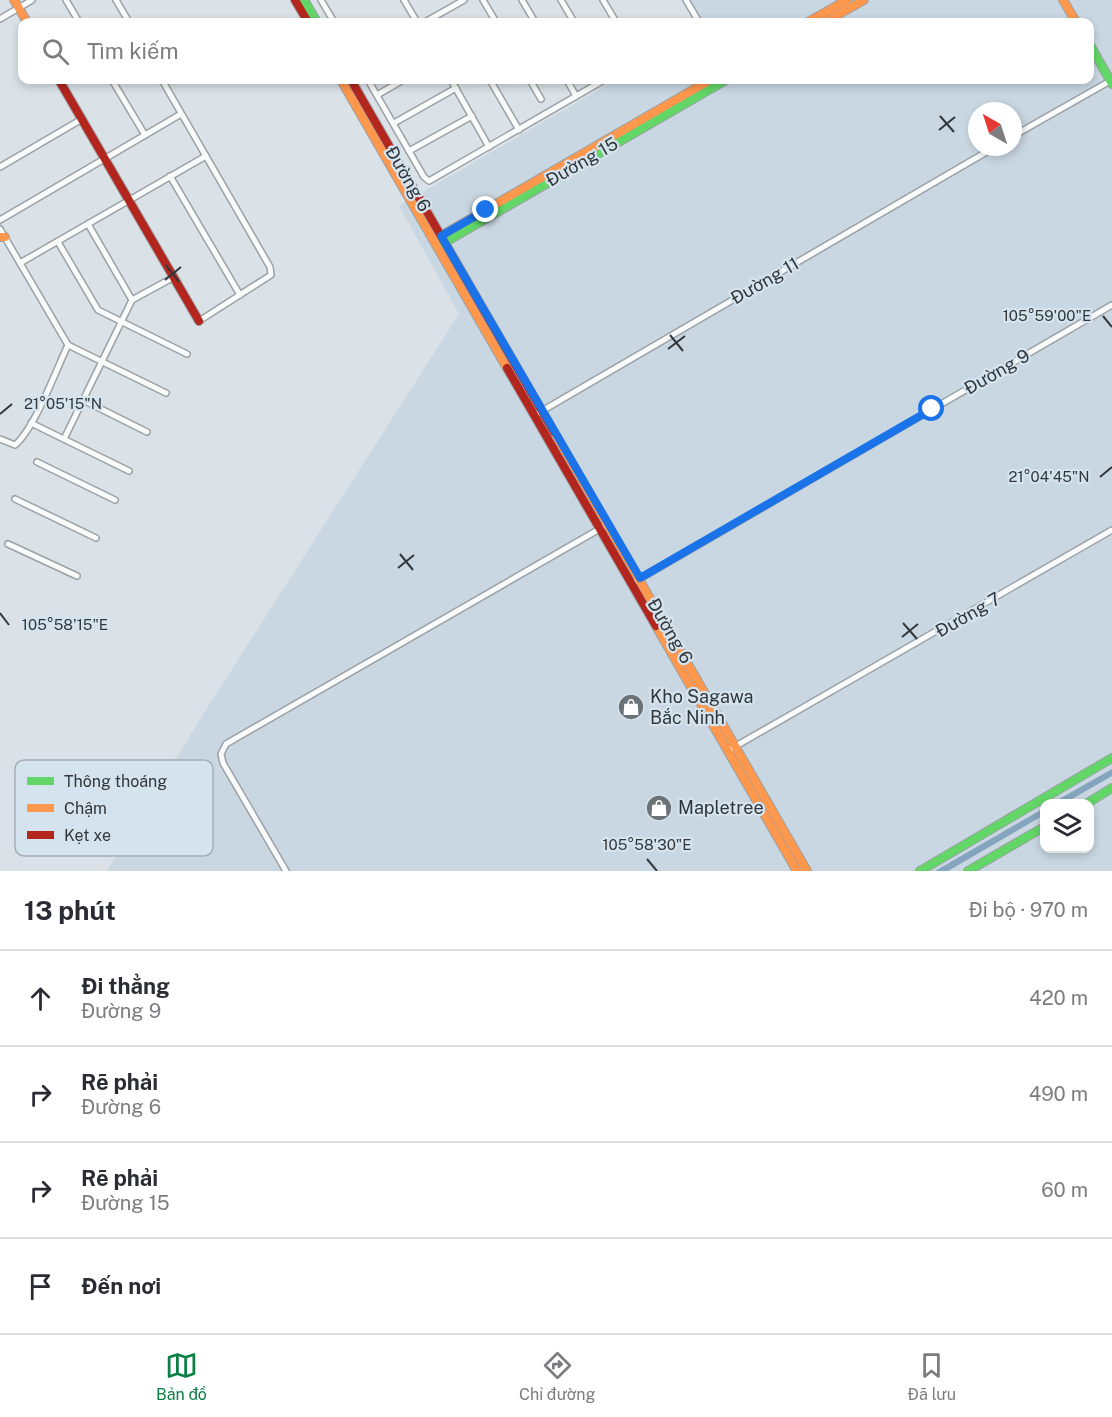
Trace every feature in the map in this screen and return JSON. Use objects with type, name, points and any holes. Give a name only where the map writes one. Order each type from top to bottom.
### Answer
[{"type":"main road","points":[[14,0],[25,18]]},
{"type":"main road","points":[[295,0],[306,18]]},
{"type":"main road","points":[[304,0],[315,18]]},
{"type":"main road","points":[[815,18],[847,0]]},
{"type":"main road","points":[[832,18],[864,0]]},
{"type":"main road","points":[[1063,0],[1074,18]]},
{"type":"main road","points":[[1094,53],[1111,82]]},
{"type":"main road","points":[[61,84],[199,321]]},
{"type":"main road","name":"Đường 6","points":[[343,84],[439,241],[605,526],[640,578],[797,871]]},
{"type":"main road","name":"Đường 6","points":[[353,84],[439,241]]},
{"type":"main road","name":"Đường 15","points":[[540,183],[703,84]]},
{"type":"main road","name":"Đường 15","points":[[439,241],[719,84]]},
{"type":"main road","name":"Đường 6","points":[[605,526],[632,583],[807,871]]},
{"type":"main road","points":[[920,871],[1112,758]]},
{"type":"main road","points":[[1094,799],[1112,788]]},
{"type":"main road","points":[[968,871],[1040,829]]},
{"type":"street","points":[[0,19],[32,0]]},
{"type":"street","points":[[66,0],[77,18]]},
{"type":"street","points":[[116,0],[127,18]]},
{"type":"street","points":[[321,0],[332,18]]},
{"type":"street","points":[[404,0],[415,18]]},
{"type":"street","points":[[432,18],[464,0]]},
{"type":"street","points":[[483,0],[494,18]]},
{"type":"street","points":[[522,0],[533,18]]},
{"type":"street","points":[[561,0],[572,18]]},
{"type":"street","points":[[603,0],[614,18]]},
{"type":"street","points":[[686,0],[697,18]]},
{"type":"street","points":[[1022,131],[1111,82]]},
{"type":"street","points":[[114,84],[145,135]]},
{"type":"street","points":[[164,84],[270,267],[271,275],[199,321]]},
{"type":"street","points":[[370,84],[409,151],[429,180],[597,84]]},
{"type":"street","points":[[377,95],[396,84]]},
{"type":"street","points":[[454,84],[489,147]]},
{"type":"street","points":[[492,84],[519,130]]},
{"type":"street","points":[[533,84],[542,99]]},
{"type":"street","points":[[569,84],[576,96]]},
{"type":"street","points":[[394,123],[456,88]]},
{"type":"street","points":[[0,220],[182,114]]},
{"type":"street","points":[[409,151],[471,116]]},
{"type":"street","points":[[0,167],[82,119]]},
{"type":"street","points":[[20,263],[206,156]]},
{"type":"street","name":"Đường 11","points":[[539,413],[980,156]]},
{"type":"street","points":[[170,176],[240,295]]},
{"type":"street","points":[[88,224],[132,300]]},
{"type":"street","points":[[0,229],[2,237],[20,263],[68,345],[166,393]]},
{"type":"street","points":[[58,242],[98,310],[187,354]]},
{"type":"street","points":[[64,439],[132,300],[174,277]]},
{"type":"street","name":"Đường 9","points":[[632,583],[1112,305]]},
{"type":"street","points":[[0,439],[15,445],[31,423],[68,345]]},
{"type":"street","points":[[83,400],[147,432]]},
{"type":"street","points":[[31,423],[129,471]]},
{"type":"street","points":[[37,462],[115,500]]},
{"type":"street","points":[[15,500],[96,538]]},
{"type":"street","points":[[286,871],[223,763],[221,754],[226,744],[605,526]]},
{"type":"street","name":"Đường 7","points":[[732,748],[1112,530]]},
{"type":"street","points":[[8,544],[77,576]]},
{"type":"shaded area","points":[[687,0],[1112,0],[1112,871],[107,871],[116,856],[213,856],[213,760],[175,760],[459,314],[399,206],[608,84],[1094,84],[1094,18],[698,18]]},
{"type":"water","points":[[1112,769],[1112,776],[1072,799],[1059,799]]},
{"type":"water","points":[[1040,810],[1040,817],[948,871],[935,871]]},
{"type":"traffic: fast","points":[[304,0],[315,18]]},
{"type":"traffic: fast","points":[[1094,52],[1112,84]]},
{"type":"traffic: fast","points":[[442,244],[719,84]]},
{"type":"traffic: fast","points":[[920,871],[1112,758]]},
{"type":"traffic: fast","points":[[1094,799],[1112,788]]},
{"type":"traffic: fast","points":[[968,871],[1040,829]]},
{"type":"traffic: slow","points":[[14,0],[25,18]]},
{"type":"traffic: slow","points":[[815,18],[847,0]]},
{"type":"traffic: slow","points":[[832,18],[864,0]]},
{"type":"traffic: slow","points":[[1063,0],[1074,18]]},
{"type":"traffic: slow","points":[[343,84],[507,368]]},
{"type":"traffic: slow","points":[[439,237],[703,84]]},
{"type":"traffic: slow","points":[[0,237],[5,237]]},
{"type":"traffic: slow","points":[[554,432],[807,871]]},
{"type":"traffic: slow","points":[[656,626],[797,871]]},
{"type":"traffic: jam","points":[[295,0],[306,18]]},
{"type":"traffic: jam","points":[[61,84],[199,321]]},
{"type":"traffic: jam","points":[[353,84],[554,432]]},
{"type":"traffic: jam","points":[[507,368],[656,626]]},
{"type":"place","name":"Kho Sagawa Bắc Ninh","points":[[631,707]]},
{"type":"place","name":"Mapletree","points":[[659,808]]},
{"type":"route","points":[[486,210],[441,236],[640,578],[932,409]]}]
